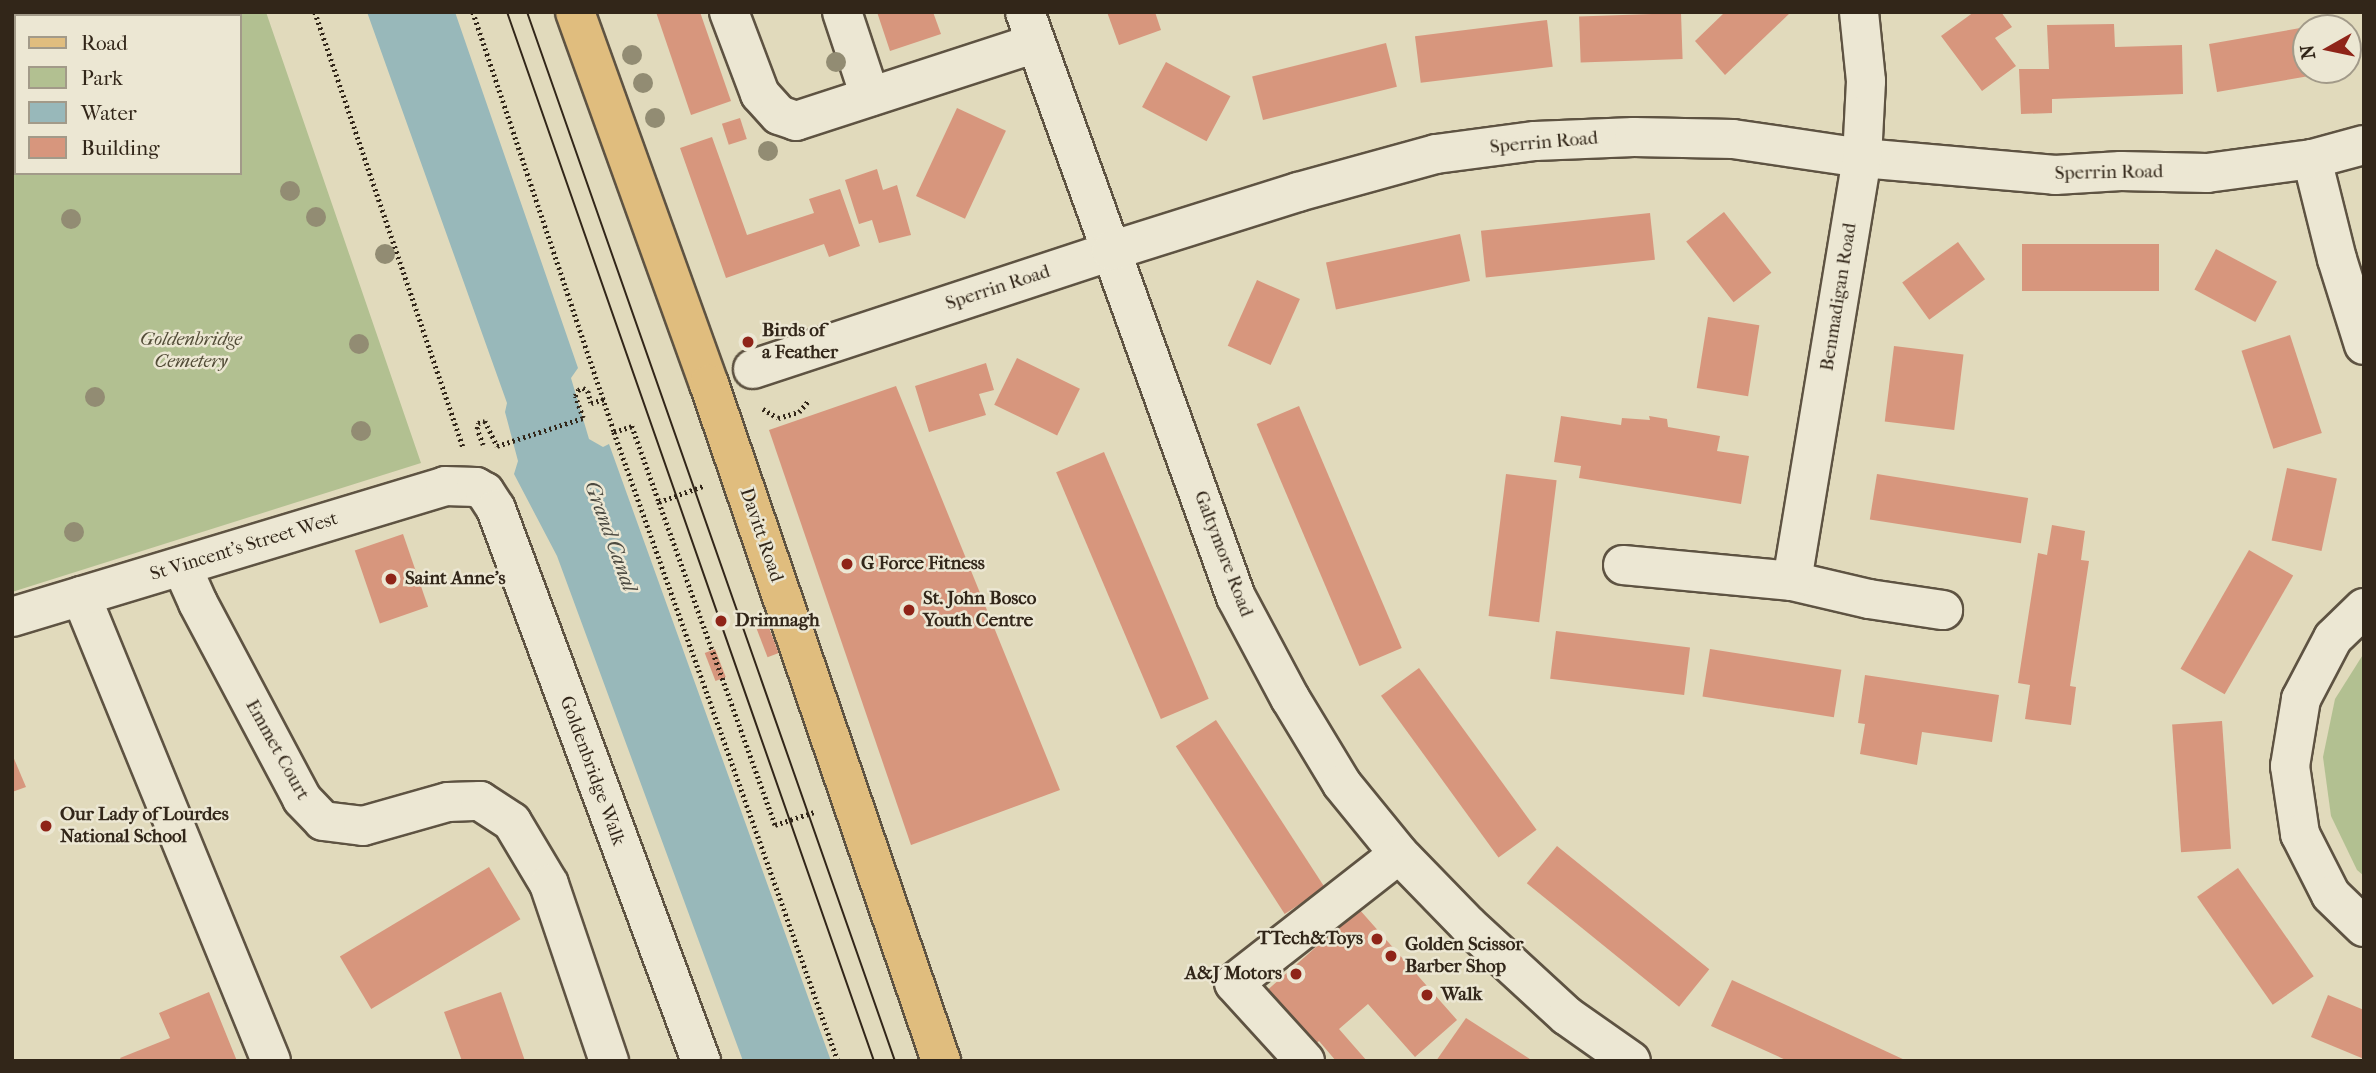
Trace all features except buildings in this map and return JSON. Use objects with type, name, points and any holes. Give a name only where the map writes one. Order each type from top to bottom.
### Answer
[{"type":"main road","name":"Davitt Road","points":[[575,12],[709,384],[941,1061]]},
{"type":"street","points":[[730,12],[760,94],[779,115],[796,121],[870,96],[1030,28]]},
{"type":"street","points":[[842,12],[870,96]]},
{"type":"street","name":"Benmadigan Road","points":[[1792,581],[1862,158],[1866,81],[1859,12]]},
{"type":"street","name":"Galtymore Road","points":[[1030,28],[1236,597],[1290,698],[1342,784],[1399,854],[1468,925],[1567,1016],[1631,1061]]},
{"type":"street","name":"Sperrin Road","points":[[753,369],[1298,192],[1436,154],[1535,141],[1634,136],[1733,139],[1862,158],[2055,175],[2121,171],[2207,173],[2312,159],[2364,145]]},
{"type":"street","points":[[2312,159],[2337,259],[2364,345]]},
{"type":"street","name":"St Vincent's Street West","points":[[12,617],[445,486],[476,487]]},
{"type":"street","name":"Goldenbridge Walk","points":[[476,487],[485,492],[496,509],[701,1061]]},
{"type":"street","points":[[1623,565],[1792,581],[1943,611]]},
{"type":"street","name":"Emmet Court","points":[[182,567],[198,603],[302,799],[323,821],[362,826],[447,802],[480,801],[512,822],[550,884],[609,1061]]},
{"type":"street","points":[[81,596],[271,1061]]},
{"type":"street","points":[[2364,608],[2333,638],[2301,699],[2290,766],[2300,834],[2331,895],[2364,928]]},
{"type":"street","points":[[1305,1061],[1234,983],[1399,854]]},
{"type":"path","points":[[315,12],[476,487]]},
{"type":"path","points":[[473,12],[614,432],[838,1061]]},
{"type":"path","points":[[479,437],[478,423],[485,421],[497,446],[583,418],[575,396],[578,390],[583,388],[588,391],[591,403],[604,398]]},
{"type":"path","points":[[614,432],[632,426],[775,825],[824,809]]},
{"type":"path","points":[[659,502],[709,484]]},
{"type":"green space","name":"Goldenbridge Cemetery","points":[[12,12],[266,12],[421,463],[12,592]]},
{"type":"green space","points":[[2364,653],[2364,876],[2357,870],[2331,816],[2323,757],[2335,699]]},
{"type":"water","name":"Grand Canal","points":[[367,12],[455,12],[578,368],[571,378],[589,439],[603,447],[609,444],[831,1061],[743,1061],[557,556],[514,474],[518,461],[505,412],[507,403]]},
{"type":"tram line","points":[[507,12],[874,1061]]},
{"type":"tram line","points":[[527,12],[895,1061]]},
{"type":"place","name":"Birds of a Feather","points":[[748,342]]},
{"type":"place","name":"G Force Fitness","points":[[847,564]]},
{"type":"place","name":"Saint Anne's","points":[[391,579]]},
{"type":"place","name":"St. John Bosco Youth Centre","points":[[909,610]]},
{"type":"place","name":"Drimnagh","points":[[721,621]]},
{"type":"place","name":"Our Lady of Lourdes National School","points":[[46,826]]},
{"type":"place","name":"TTech&Toys","points":[[1377,939]]},
{"type":"place","name":"Golden Scissor Barber Shop","points":[[1391,956]]},
{"type":"place","name":"A&J Motors","points":[[1296,974]]},
{"type":"place","name":"Walk","points":[[1427,995]]}]
